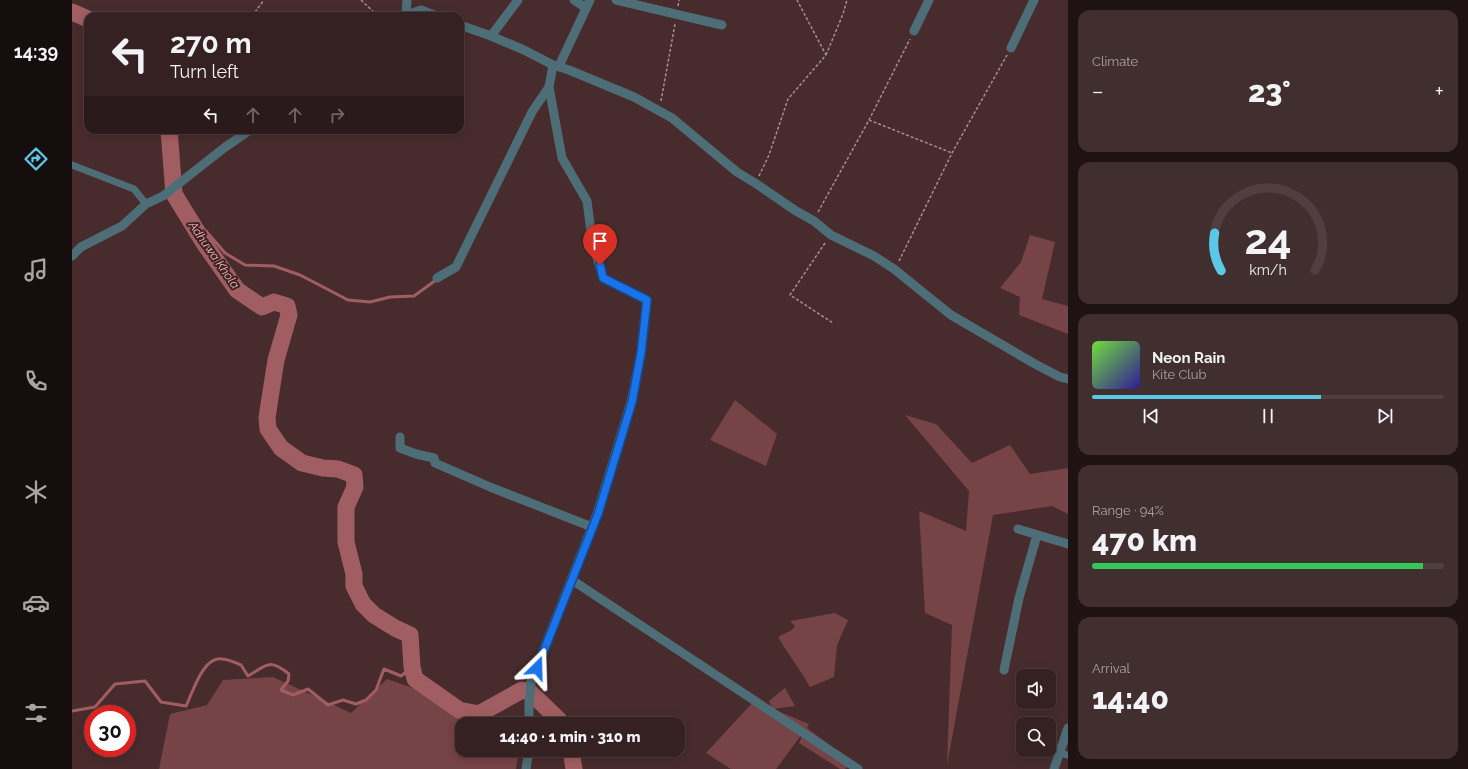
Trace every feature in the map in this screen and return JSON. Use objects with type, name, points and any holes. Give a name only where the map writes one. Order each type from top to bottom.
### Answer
[{"type":"street","points":[[406,12],[407,0]]},
{"type":"street","points":[[491,36],[518,0]]},
{"type":"street","points":[[437,278],[456,267],[532,112],[549,87],[556,66],[588,4],[574,0]]},
{"type":"street","points":[[616,0],[722,25]]},
{"type":"street","points":[[914,31],[929,0]]},
{"type":"street","points":[[1011,48],[1034,0]]},
{"type":"street","points":[[416,12],[421,10],[426,12]]},
{"type":"street","points":[[464,26],[491,36],[556,66],[634,97],[672,118],[737,172],[755,182],[796,211],[814,221],[831,235],[874,256],[894,269],[951,315],[1035,364],[1060,377],[1068,379]]},
{"type":"street","points":[[530,717],[531,682],[598,514],[632,402],[641,353],[647,300],[603,278],[592,240],[587,201],[562,158],[549,87]]},
{"type":"street","points":[[72,256],[82,247],[122,226],[146,204],[163,196],[179,182],[244,134]]},
{"type":"street","points":[[72,165],[134,189],[146,204]]},
{"type":"street","points":[[400,436],[400,448],[416,454],[434,458],[435,463],[483,484],[592,527]]},
{"type":"street","points":[[1018,529],[1068,544]]},
{"type":"street","points":[[1004,670],[1019,598],[1037,535]]},
{"type":"street","points":[[572,580],[858,769]]},
{"type":"street","points":[[1054,769],[1064,754],[1068,728]]},
{"type":"street","points":[[526,769],[528,757]]},
{"type":"path","points":[[255,12],[264,0]]},
{"type":"path","points":[[362,0],[374,12]]},
{"type":"path","points":[[659,111],[679,0]]},
{"type":"path","points":[[797,0],[826,56]]},
{"type":"path","points":[[755,182],[769,155],[788,99],[826,56],[847,0]]},
{"type":"path","points":[[814,221],[869,120],[914,31]]},
{"type":"path","points":[[894,269],[952,153],[1011,48]]},
{"type":"path","points":[[869,120],[952,153]]},
{"type":"path","points":[[831,235],[790,294],[833,323]]},
{"type":"shaded area","points":[[1030,235],[1055,242],[1042,299],[1068,306],[1068,334],[1019,315],[1020,297],[1000,288],[1021,262]]},
{"type":"shaded area","points":[[735,400],[777,434],[766,466],[710,440]]},
{"type":"shaded area","points":[[905,415],[936,424],[972,463],[1010,445],[1030,474],[1068,468],[1068,514],[1052,506],[993,515],[947,765],[952,625],[925,613],[919,511],[966,531],[969,491]]},
{"type":"shaded area","points":[[835,613],[848,620],[837,645],[834,677],[810,687],[778,637],[792,630],[795,626],[790,621]]},
{"type":"shaded area","points":[[273,677],[351,713],[387,679],[497,717],[455,717],[455,757],[518,757],[516,769],[159,769],[170,714],[207,705],[223,680]]},
{"type":"shaded area","points":[[785,688],[795,706],[773,709],[809,724],[807,728],[852,762],[845,769],[840,769],[799,743],[805,730],[776,769],[731,769],[706,753],[754,701],[772,708],[769,701]]},
{"type":"waterway","name":"Adhuwa Khola","points":[[72,12],[84,17]]},
{"type":"waterway","name":"Adhuwa Khola","points":[[169,134],[174,194],[204,243],[237,290],[262,307],[274,302],[287,306],[289,315],[276,360],[267,418],[268,429],[281,448],[302,463],[323,468],[338,469],[354,475],[355,487],[346,507],[346,542],[354,574],[354,586],[363,604],[374,615],[410,635],[412,667],[415,679],[459,710],[479,714],[522,690],[530,692],[556,717]]},
{"type":"waterway","points":[[192,223],[206,231],[225,253],[245,265],[274,266],[300,275],[348,300],[370,302],[390,297],[414,296],[436,280]]},
{"type":"waterway","points":[[72,711],[95,707],[115,684],[145,681],[161,702],[186,706],[195,684],[204,669],[209,663],[222,659],[241,665],[248,676],[264,666],[277,666],[289,674],[288,681],[281,690],[293,695],[308,689],[328,705],[343,700],[356,704],[366,700],[376,690],[384,669],[401,676],[412,667]]},
{"type":"waterway","name":"Adhuwa Khola","points":[[572,757],[574,769]]},
{"type":"route","points":[[537,668],[598,514],[632,402],[641,353],[647,300],[603,278],[600,265]]}]
